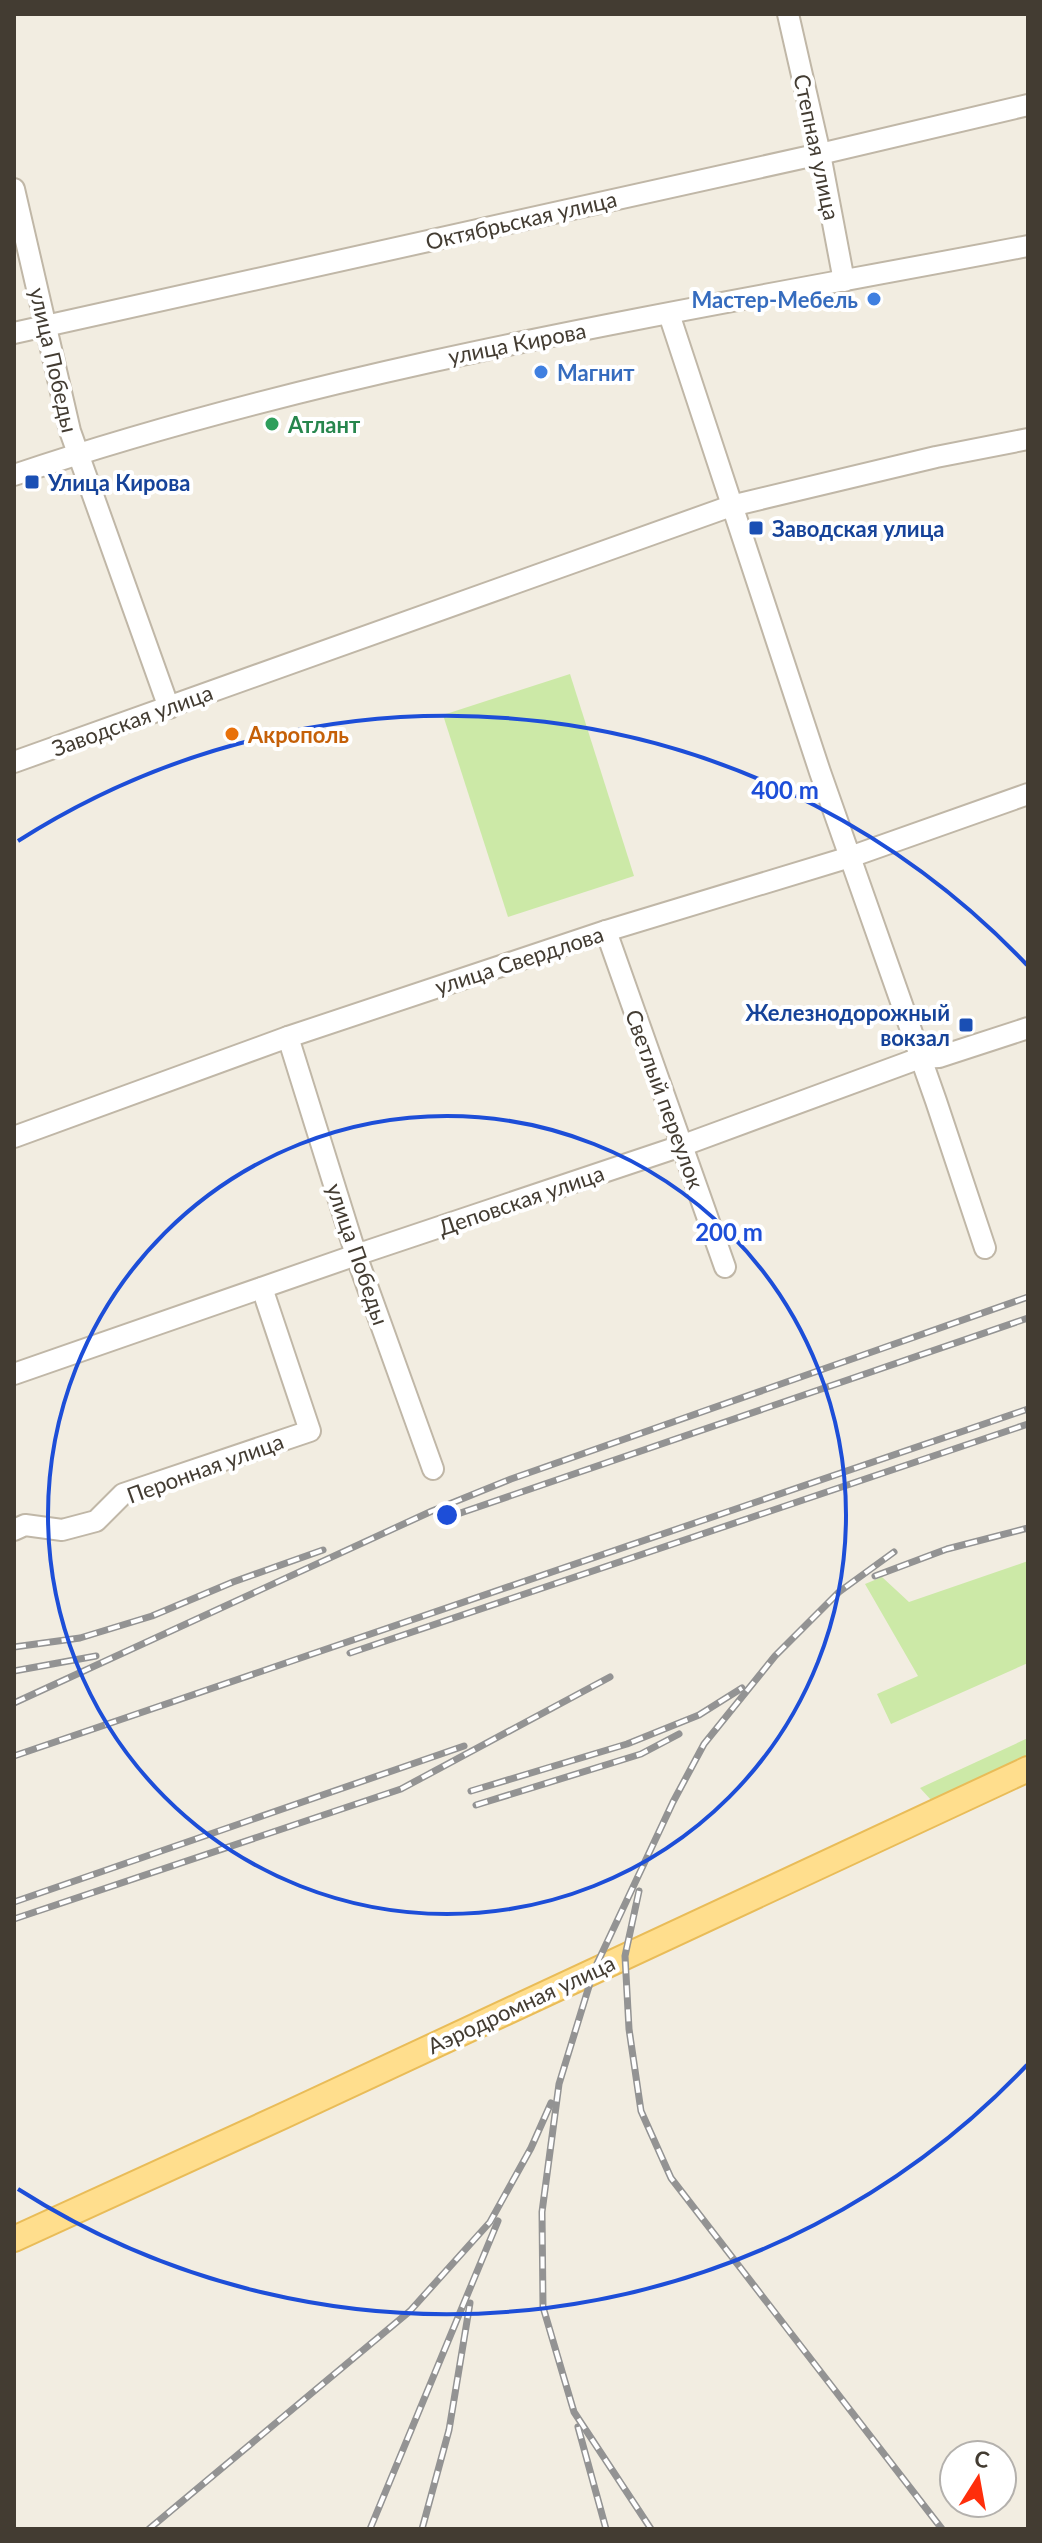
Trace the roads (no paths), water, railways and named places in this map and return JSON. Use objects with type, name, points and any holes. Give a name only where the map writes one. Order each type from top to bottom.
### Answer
[{"type":"main road","name":"Аэродромная улица","points":[[14,2239],[1028,1769]]},
{"type":"street","name":"Степная улица","points":[[788,14],[820,154],[844,281]]},
{"type":"street","name":"Октябрьская улица","points":[[14,333],[1028,105]]},
{"type":"street","name":"улица Победы","points":[[14,189],[77,455],[169,708]]},
{"type":"street","name":"улица Кирова","points":[[14,475],[222,411],[479,349],[1028,246]]},
{"type":"street","points":[[669,314],[731,506],[985,1248]]},
{"type":"street","name":"Заводская улица","points":[[14,762],[731,506],[936,457],[1028,439]]},
{"type":"street","name":"улица Свердлова","points":[[14,1137],[288,1037],[606,931],[850,857],[1028,794]]},
{"type":"street","name":"Светлый переулок","points":[[606,931],[725,1267]]},
{"type":"street","name":"Деповская улица","points":[[14,1374],[681,1146],[920,1058],[939,1057],[1028,1028]]},
{"type":"street","name":"улица Победы","points":[[288,1037],[356,1255],[433,1469]]},
{"type":"street","name":"Перонная улица","points":[[14,1530],[25,1525],[62,1530],[96,1521],[123,1494],[310,1431],[262,1288]]},
{"type":"railway","points":[[14,1703],[432,1511],[511,1479],[1028,1297]]},
{"type":"railway","points":[[443,1519],[1028,1318]]},
{"type":"railway","points":[[14,1756],[1028,1409]]},
{"type":"railway","points":[[350,1653],[1028,1424]]},
{"type":"railway","points":[[875,1576],[947,1549],[1028,1528]]},
{"type":"railway","points":[[14,1647],[80,1638],[152,1616],[233,1582],[323,1550]]},
{"type":"railway","points":[[651,2529],[574,2412],[543,2307],[542,2212],[559,2084],[594,1970],[673,1802],[704,1744],[775,1656],[839,1592],[894,1552]]},
{"type":"railway","points":[[14,1671],[96,1656]]},
{"type":"railway","points":[[14,1919],[401,1789],[610,1677]]},
{"type":"railway","points":[[471,1791],[627,1744],[699,1715],[742,1688]]},
{"type":"railway","points":[[476,1805],[641,1754],[679,1734]]},
{"type":"railway","points":[[14,1902],[464,1746]]},
{"type":"railway","points":[[639,1891],[625,1956],[629,2029],[641,2111],[671,2178],[942,2529]]},
{"type":"railway","points":[[149,2529],[410,2311],[490,2222],[531,2148],[551,2103]]},
{"type":"railway","points":[[370,2529],[498,2221]]},
{"type":"railway","points":[[422,2529],[449,2430],[470,2303]]},
{"type":"railway","points":[[578,2427],[606,2529]]},
{"type":"place","name":"Мастер-Мебель","points":[[874,299]]},
{"type":"place","name":"Магнит","points":[[541,372]]},
{"type":"place","name":"Атлант","points":[[272,424]]},
{"type":"place","name":"Улица Кирова","points":[[32,482]]},
{"type":"place","name":"Заводская улица","points":[[756,528]]},
{"type":"place","name":"Акрополь","points":[[232,734]]},
{"type":"place","name":"Железнодорожный вокзал","points":[[966,1025]]}]
